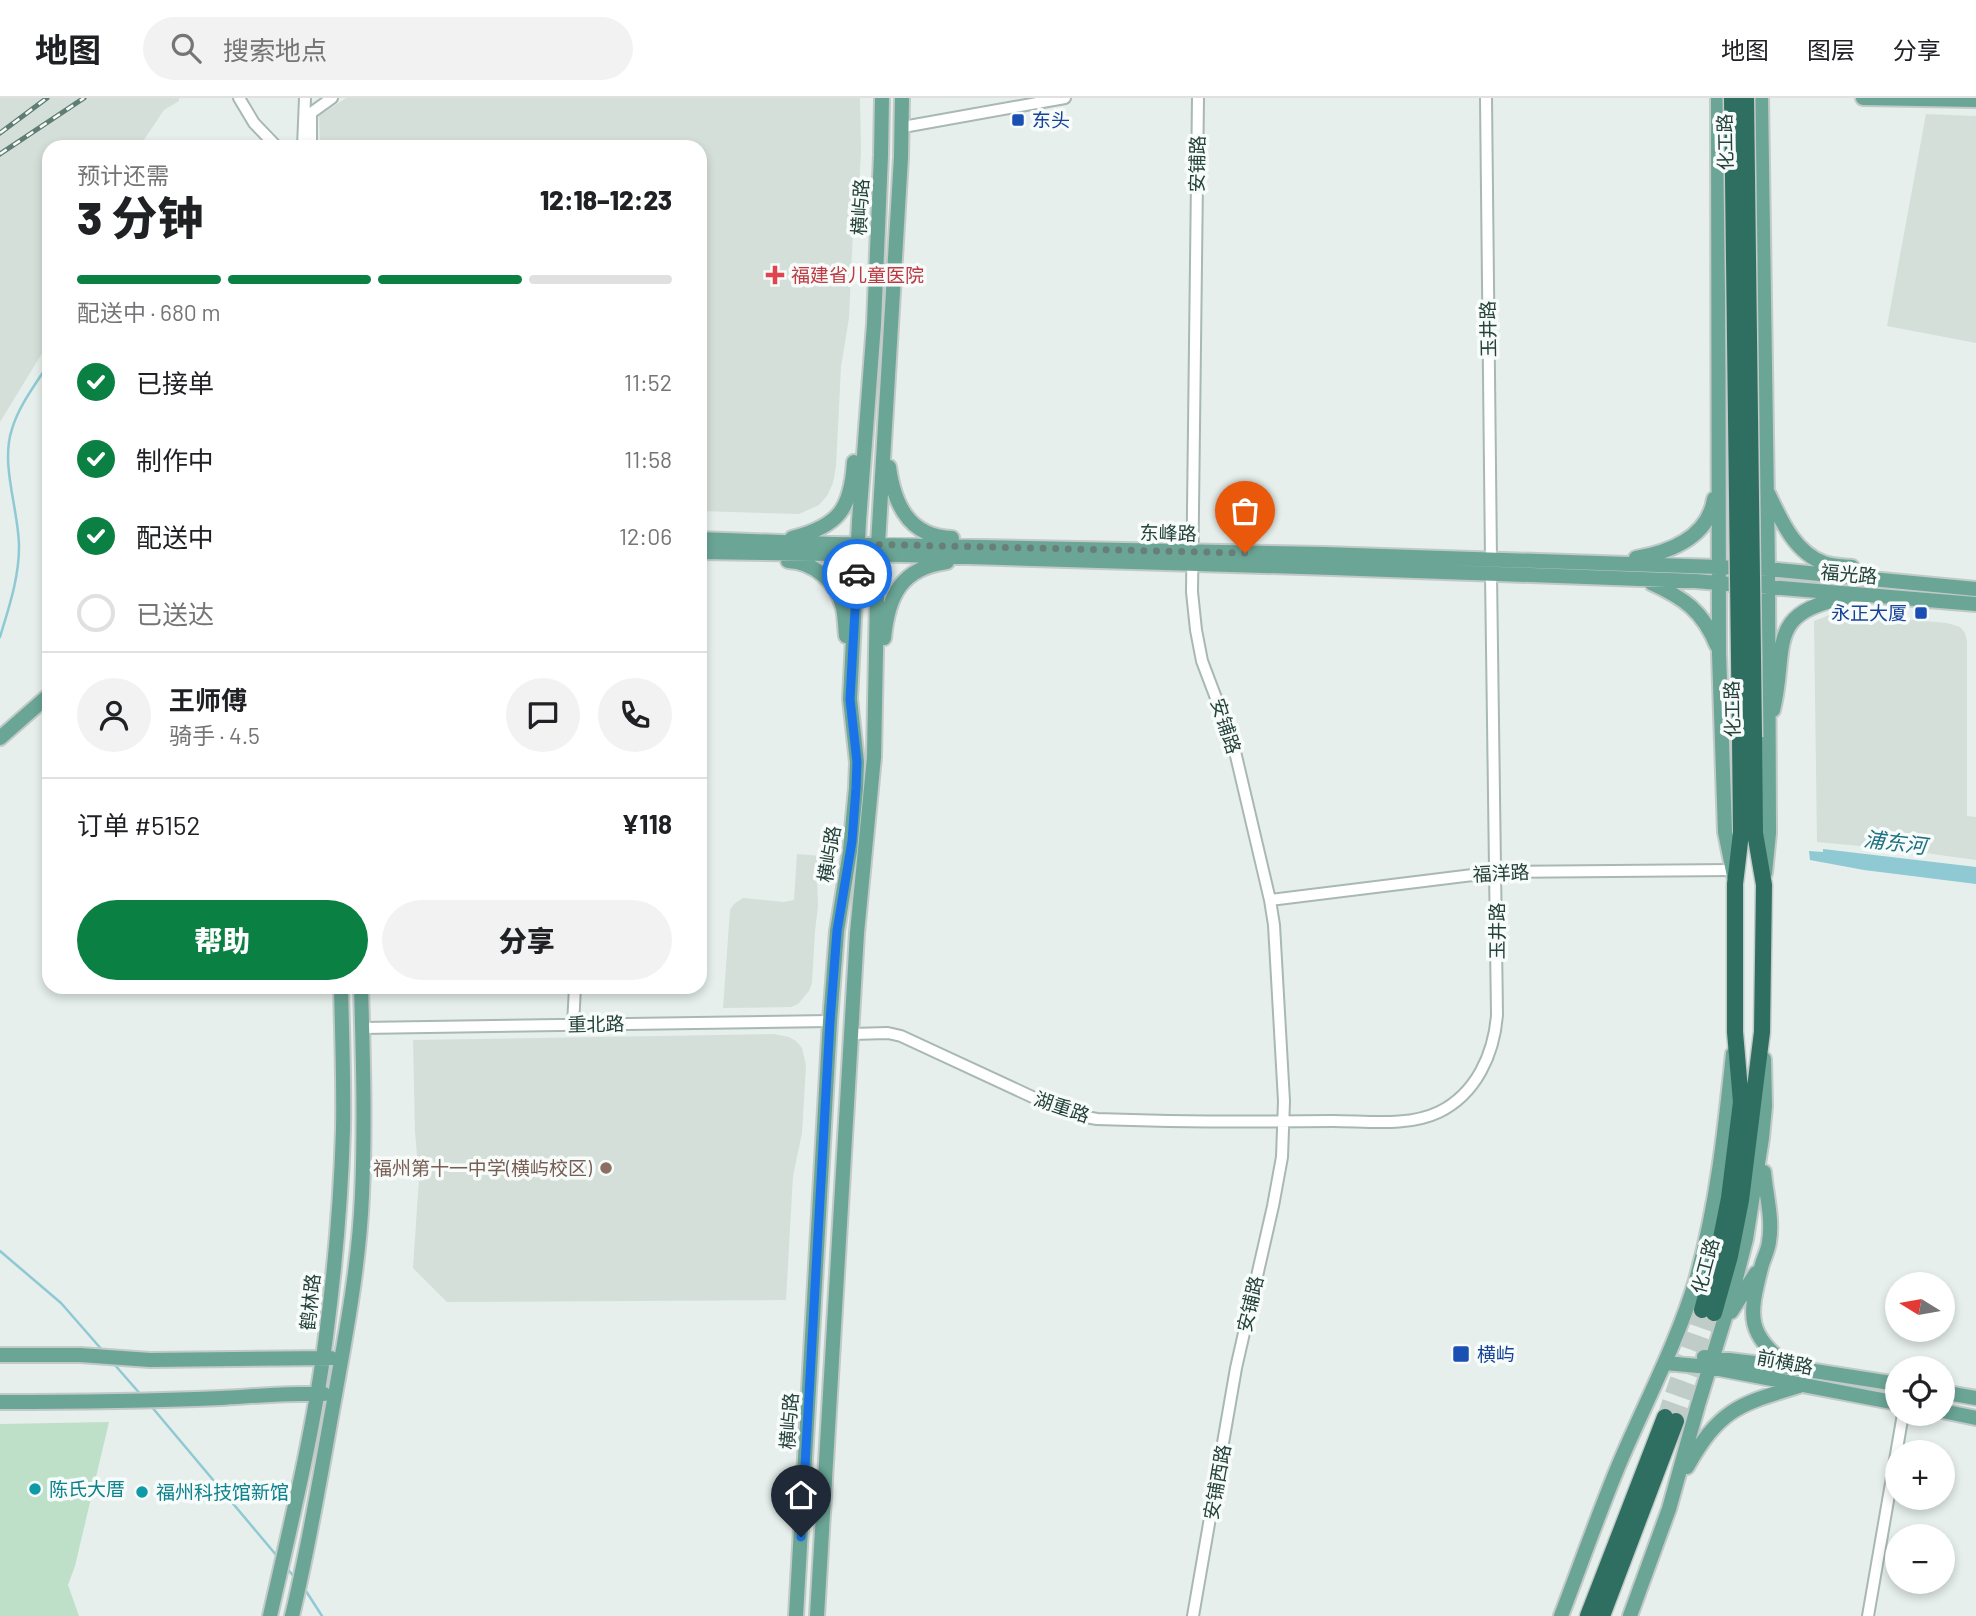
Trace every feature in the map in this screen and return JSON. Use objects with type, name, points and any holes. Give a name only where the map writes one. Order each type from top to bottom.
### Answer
[{"type":"highway","name":"化工路","points":[[1713,1316],[1741,1102],[1735,1031],[1734,877],[1754,735],[1732,98]]},
{"type":"highway","name":"化工路","points":[[1713,1316],[1740,1209],[1762,1032],[1764,885],[1755,833],[1746,98]]},
{"type":"highway","points":[[1588,1616],[1670,1419],[1602,1616]]},
{"type":"main road","name":"横屿路","points":[[796,1616],[830,1021],[837,931],[852,841],[856,788],[857,762],[850,699],[874,324],[882,98]]},
{"type":"main road","name":"横屿路","points":[[817,1616],[857,933],[874,757],[878,550],[903,127],[902,98]]},
{"type":"main road","points":[[1717,98],[1719,653],[1726,832],[1734,877]]},
{"type":"main road","points":[[1754,735],[1768,586],[1761,98]]},
{"type":"main road","points":[[1863,98],[1976,100]]},
{"type":"main road","points":[[774,542],[826,526],[842,510],[851,488],[855,451],[868,392]]},
{"type":"main road","points":[[885,438],[894,494],[904,513],[914,524],[937,537],[1006,541],[1021,548]]},
{"type":"main road","points":[[1601,563],[1652,555],[1675,547],[1692,537],[1711,512],[1719,463]]},
{"type":"main road","points":[[1766,488],[1789,534],[1815,559],[1830,565],[1860,568],[1928,584]]},
{"type":"main road","name":"东峰路","points":[[707,539],[858,550]]},
{"type":"main road","name":"东峰路","points":[[707,552],[1021,548],[1191,558]]},
{"type":"main road","name":"东峰路","points":[[878,550],[987,558],[1191,558],[1324,554],[1643,579],[1718,582]]},
{"type":"main road","points":[[707,553],[744,559],[801,562],[828,580],[840,597],[844,611],[850,699]]},
{"type":"main road","points":[[876,698],[886,620],[891,599],[898,588],[911,575],[932,565],[987,558]]},
{"type":"main road","name":"东峰路","points":[[1490,567],[1601,563],[1718,567]]},
{"type":"main road","name":"福光路","points":[[1718,567],[1768,569],[1976,589]]},
{"type":"main road","points":[[1643,579],[1694,608],[1712,633],[1719,653]]},
{"type":"main road","name":"福光路","points":[[1718,582],[1976,604]]},
{"type":"main road","points":[[1754,735],[1778,690],[1781,647],[1787,628],[1816,604],[1865,595]]},
{"type":"main road","points":[[2,730],[42,693]]},
{"type":"main road","points":[[2,730],[42,700]]},
{"type":"main road","name":"鹤林路","points":[[270,1616],[317,1394],[335,1256],[342,1160],[341,994]]},
{"type":"main road","name":"鹤林路","points":[[292,1615],[307,1554],[342,1358],[356,1259],[364,1133],[361,994]]},
{"type":"main road","name":"化工路","points":[[1561,1616],[1615,1475],[1667,1358],[1695,1282],[1714,1204],[1735,1031]]},
{"type":"main road","points":[[1630,1616],[1662,1531],[1711,1362],[1713,1316],[1746,1238],[1765,1106],[1762,1032]]},
{"type":"main road","points":[[1762,1138],[1770,1222],[1769,1244],[1761,1265],[1753,1304],[1753,1322],[1770,1352],[1789,1367]]},
{"type":"main road","points":[[1713,1316],[1761,1265]]},
{"type":"main road","points":[[0,1355],[80,1355],[150,1360],[342,1358]]},
{"type":"main road","name":"前横路","points":[[1667,1358],[1789,1367],[1885,1382]]},
{"type":"main road","name":"前横路","points":[[1711,1362],[1802,1385],[1885,1401]]},
{"type":"main road","points":[[1677,1483],[1700,1443],[1724,1416],[1757,1399],[1802,1385]]},
{"type":"main road","points":[[1955,1394],[1976,1398]]},
{"type":"main road","points":[[0,1402],[335,1395]]},
{"type":"main road","points":[[1955,1414],[1976,1418]]},
{"type":"street","points":[[239,98],[249,117],[270,140]]},
{"type":"street","points":[[303,140],[305,98]]},
{"type":"street","points":[[311,140],[311,113],[332,98]]},
{"type":"street","points":[[903,127],[1065,98]]},
{"type":"street","name":"安铺路","points":[[1198,98],[1191,558],[1193,610],[1200,650],[1233,743],[1270,900],[1274,925],[1284,1122],[1282,1157],[1273,1206],[1240,1348]]},
{"type":"street","name":"玉井路","points":[[1284,1122],[1412,1119],[1436,1113],[1465,1091],[1485,1065],[1495,1038],[1497,872],[1490,567],[1486,98]]},
{"type":"street","name":"福洋路","points":[[1270,900],[1497,872],[1734,877]]},
{"type":"street","points":[[573,1025],[575,994]]},
{"type":"street","name":"重北路","points":[[362,1028],[830,1021]]},
{"type":"street","name":"湖重路","points":[[852,1034],[888,1033],[901,1036],[1054,1107],[1089,1118],[1284,1122]]},
{"type":"street","name":"安铺西路","points":[[1193,1616],[1240,1348]]},
{"type":"street","points":[[1868,1616],[1901,1426]]},
{"type":"shaded area","points":[[0,98],[179,98],[179,101],[164,110],[144,140],[42,140],[42,353],[0,422]]},
{"type":"shaded area","name":"福建省儿童医院","points":[[346,98],[860,98],[861,151],[857,229],[853,232],[849,318],[841,367],[836,466],[827,496],[819,505],[799,514],[707,511],[707,140],[320,140],[319,116]]},
{"type":"shaded area","points":[[1926,114],[1976,116],[1976,343],[1887,326]]},
{"type":"shaded area","points":[[1835,613],[1947,623],[1960,627],[1965,633],[1967,816],[1976,817],[1976,860],[1817,842],[1814,621]]},
{"type":"shaded area","points":[[797,854],[822,856],[817,879],[818,906],[812,983],[809,991],[798,1004],[791,1007],[723,1008],[730,910],[743,898],[784,902],[794,900]]},
{"type":"shaded area","name":"福州第十一中学(横屿校区)","points":[[774,1034],[796,1041],[802,1048],[806,1065],[802,1133],[793,1176],[786,1300],[447,1302],[413,1268],[419,1178],[413,1040]]},
{"type":"green space","points":[[109,1422],[75,1566],[68,1585],[79,1616],[0,1616],[0,1424]]},
{"type":"water","points":[[1823,849],[1976,867],[1976,884],[1864,870],[1810,860],[1809,851],[1823,852]]},
{"type":"waterway","points":[[0,637],[19,559],[9,472],[9,443],[19,412],[42,374]]},
{"type":"waterway","points":[[0,1251],[61,1303],[103,1351]]},
{"type":"waterway","points":[[114,1364],[142,1396]]},
{"type":"waterway","points":[[151,1406],[277,1556]]},
{"type":"waterway","points":[[286,1567],[295,1578]]},
{"type":"waterway","points":[[304,1588],[322,1616]]},
{"type":"tunnel","points":[[1665,1417],[1702,1310]]},
{"type":"tunnel","points":[[1676,1421],[1714,1313]]},
{"type":"railway","points":[[0,133],[47,98]]},
{"type":"railway","points":[[0,154],[84,98]]},
{"type":"way so far","points":[[857,574],[859,544],[1245,553]]},
{"type":"place","name":"东头","points":[[1018,120]]},
{"type":"place","name":"福建省儿童医院","points":[[775,275]]},
{"type":"place","name":"永正大厦","points":[[1921,613]]},
{"type":"place","name":"福州第十一中学(横屿校区)","points":[[606,1168]]},
{"type":"place","name":"横屿","points":[[1461,1354]]},
{"type":"place","name":"陈氏大厝","points":[[35,1489]]},
{"type":"place","name":"福州科技馆新馆","points":[[142,1492]]},
{"type":"route","points":[[801,1537],[830,1021],[839,913],[852,841],[856,788],[857,762],[850,699],[857,574]]},
{"type":"water label","name":"浦东河","points":[[1895,843]]}]
